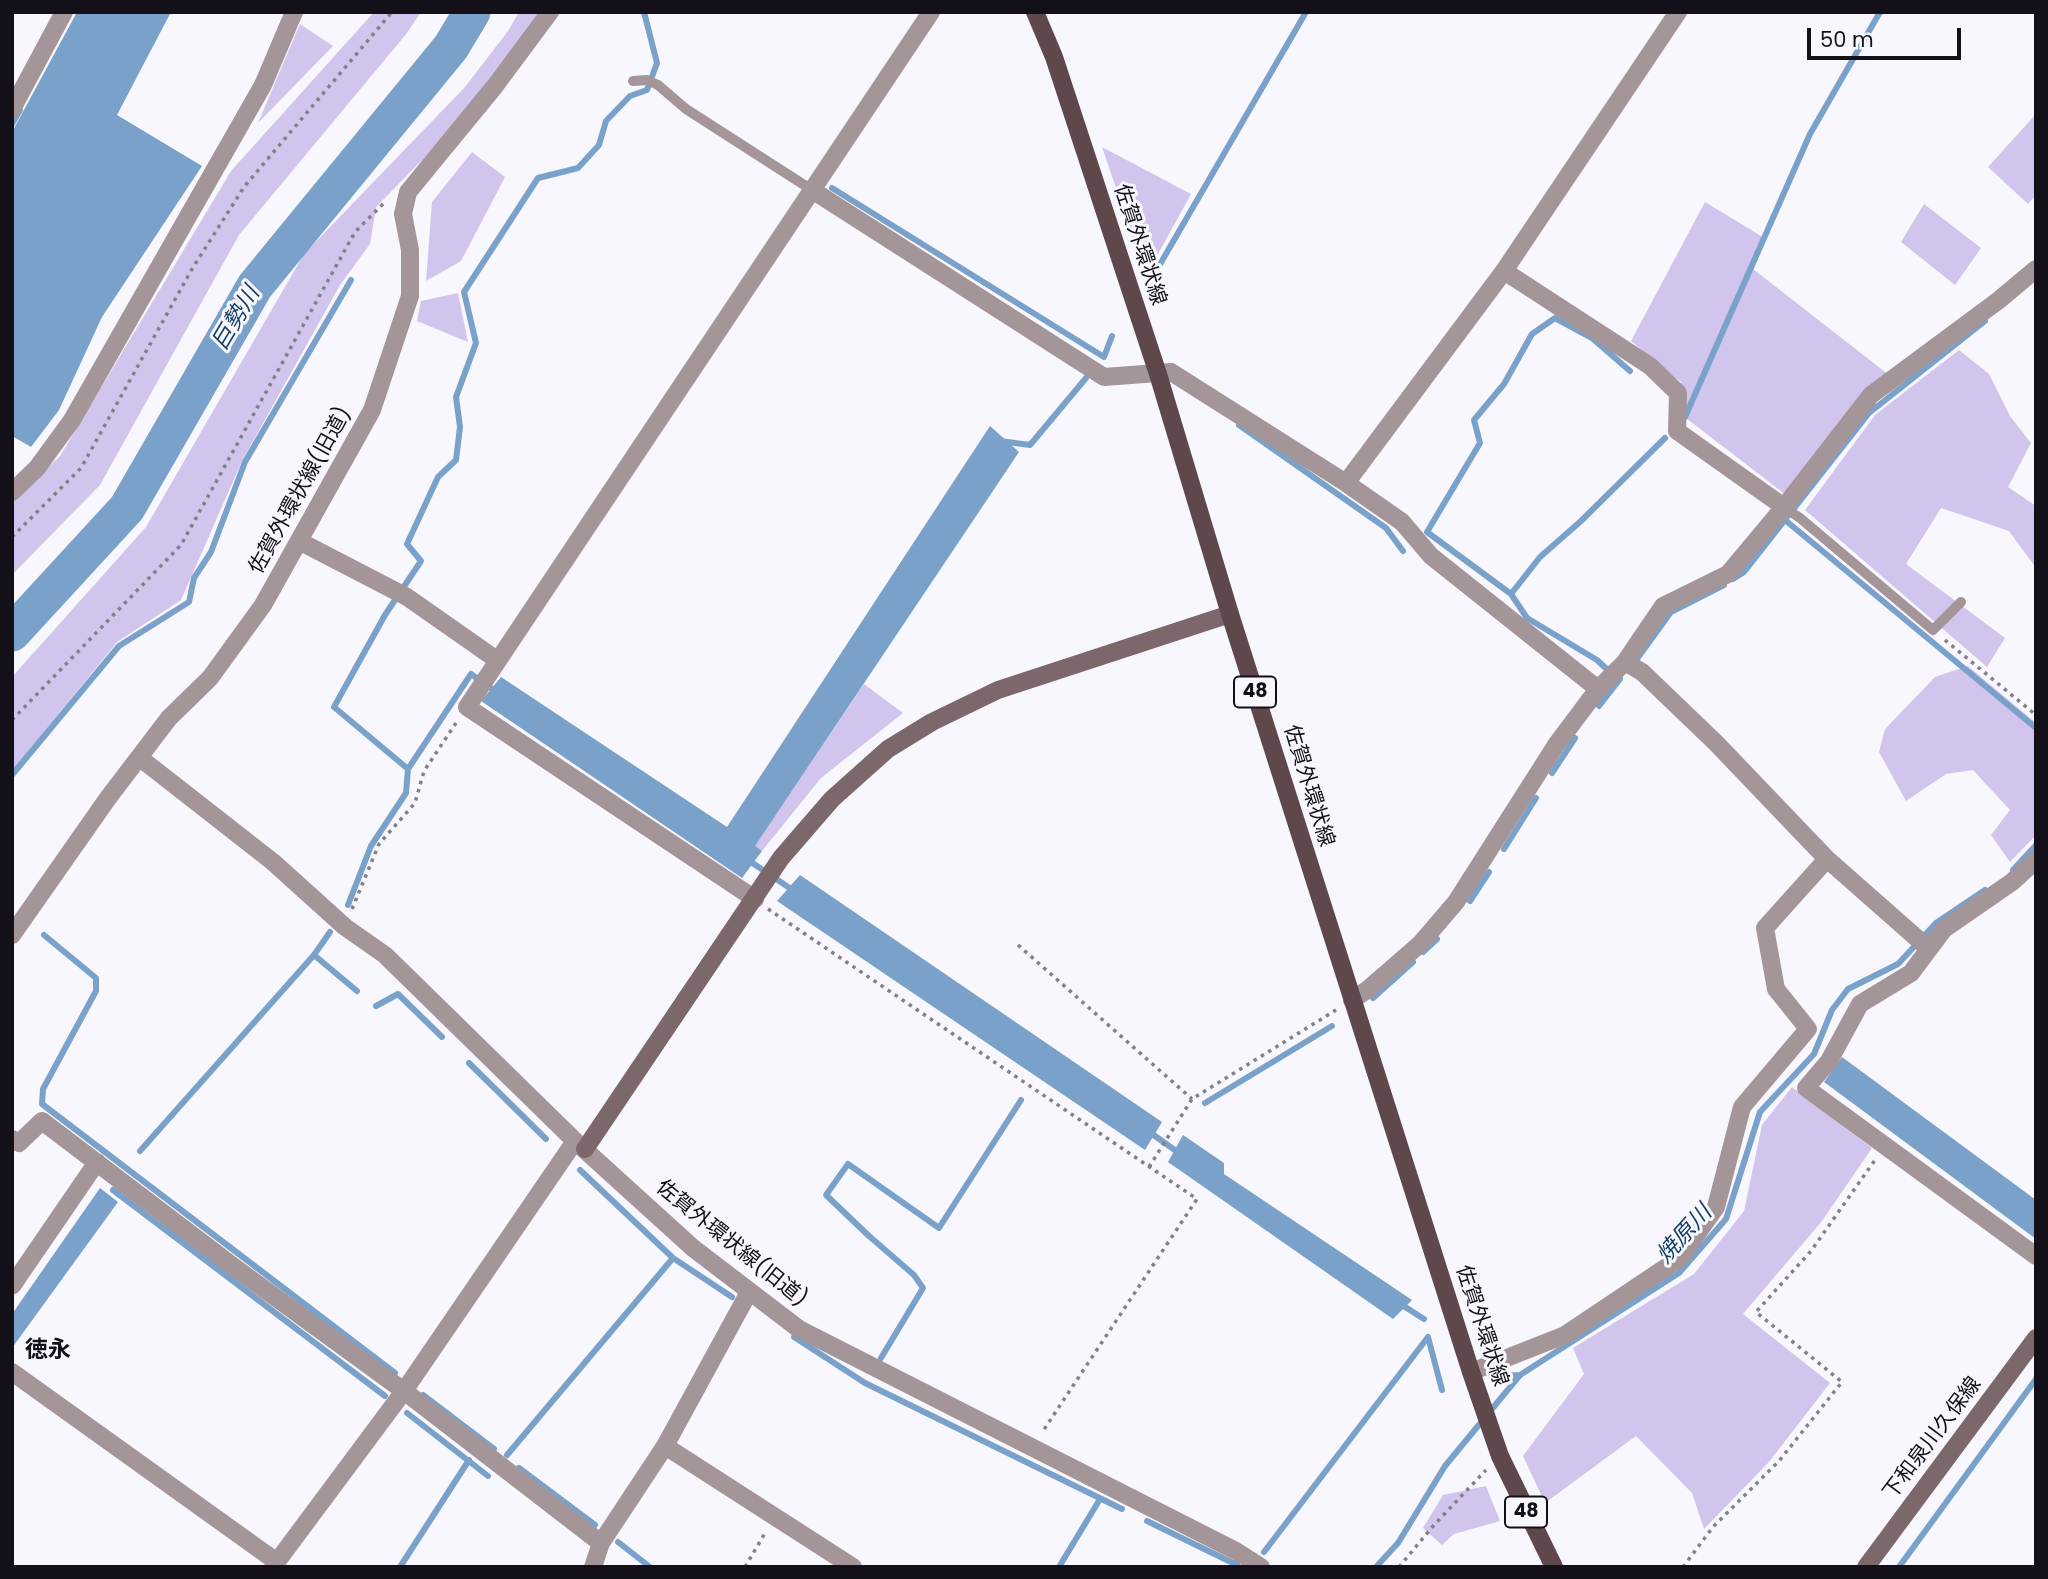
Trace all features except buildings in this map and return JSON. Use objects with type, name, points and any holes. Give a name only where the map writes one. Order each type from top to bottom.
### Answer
[{"type":"main road","name":"佐賀外環状線","points":[[1035,12],[1054,57],[1158,374],[1230,614],[1471,1372],[1500,1456],[1554,1567]]},
{"type":"street","points":[[12,109],[64,12]]},
{"type":"street","points":[[12,492],[37,468],[72,420],[263,85],[294,12]]},
{"type":"street","points":[[408,192],[495,86],[550,12]]},
{"type":"street","points":[[755,899],[467,707],[931,12]]},
{"type":"street","points":[[1346,482],[1504,271],[1678,12]]},
{"type":"street","points":[[812,191],[1104,377],[1171,372],[1346,482],[1402,522],[1431,556],[1611,675],[1642,673],[1716,743],[1827,859],[1928,948]]},
{"type":"street","name":"佐賀外環状線(旧道)","points":[[12,935],[94,818],[169,718],[210,678],[263,605],[372,410],[410,296],[410,250],[403,214],[408,192]]},
{"type":"street","points":[[1352,1000],[1420,944],[1456,902],[1556,745],[1663,606],[1728,574],[1871,395],[1999,300],[2036,269]]},
{"type":"street","points":[[1504,271],[1650,366],[1678,393],[1676,431],[1784,507]]},
{"type":"street","points":[[299,541],[400,592],[488,675]]},
{"type":"street","points":[[12,1372],[275,1564],[404,1391],[755,899],[781,858],[832,799],[888,749],[932,722],[998,690],[1230,614]]},
{"type":"street","name":"佐賀外環状線(旧道)","points":[[140,758],[273,862],[345,927],[385,955],[580,1145],[693,1248],[799,1329],[1236,1551],[1261,1567]]},
{"type":"street","points":[[1471,1372],[1564,1335],[1634,1289],[1679,1258],[1716,1207],[1742,1107],[1808,1029],[1776,989],[1765,928],[1827,859]]},
{"type":"street","points":[[2036,860],[2012,883],[1944,929],[1911,973],[1860,1004],[1824,1067],[1806,1088],[2036,1256]]},
{"type":"street","points":[[12,1139],[19,1143],[42,1121],[237,1270],[404,1391],[601,1543]]},
{"type":"street","points":[[12,1286],[97,1162]]},
{"type":"street","points":[[593,1567],[601,1543],[665,1446],[749,1292]]},
{"type":"street","name":"下和泉川久保線","points":[[1866,1567],[2036,1338]]},
{"type":"street","points":[[665,1446],[853,1567]]},
{"type":"lane","points":[[634,80],[647,80],[658,85],[686,109],[812,191]]},
{"type":"lane","points":[[1784,507],[1933,630],[1961,602]]},
{"type":"path","points":[[12,537],[81,468],[192,269],[244,187],[392,12]]},
{"type":"path","points":[[12,720],[181,545],[355,232],[384,202],[408,192]]},
{"type":"path","points":[[1933,630],[2036,715]]},
{"type":"path","points":[[345,927],[379,844],[415,803],[424,771],[467,707]]},
{"type":"path","points":[[755,899],[1197,1199],[1032,1448]]},
{"type":"path","points":[[1018,945],[1192,1099]]},
{"type":"path","points":[[1149,1167],[1192,1099],[1352,1000]]},
{"type":"path","points":[[1683,1567],[1713,1527],[1779,1461],[1842,1382],[1756,1311],[1811,1251],[1885,1147]]},
{"type":"path","points":[[1399,1567],[1434,1525],[1500,1456]]},
{"type":"path","points":[[745,1567],[775,1517]]},
{"type":"shaded area","points":[[374,12],[421,12],[407,33],[239,235],[100,485],[12,575],[12,503],[60,456],[231,171]]},
{"type":"shaded area","points":[[519,12],[541,12],[529,33],[428,154],[376,207],[370,244],[340,285],[242,461],[181,600],[117,642],[12,771],[12,677],[146,527],[304,254],[465,87],[508,31]]},
{"type":"shaded area","points":[[300,24],[333,46],[258,123]]},
{"type":"shaded area","points":[[2036,114],[2036,195],[2028,204],[1988,167]]},
{"type":"shaded area","points":[[1102,147],[1191,194],[1146,276]]},
{"type":"shaded area","points":[[472,152],[505,177],[461,261],[426,281],[432,202]]},
{"type":"shaded area","points":[[1705,202],[1766,239],[1753,269],[1889,375],[1786,495],[1686,418],[1681,382],[1631,341]]},
{"type":"shaded area","points":[[1924,204],[1981,248],[1955,285],[1901,242]]},
{"type":"shaded area","points":[[458,293],[468,342],[417,321],[421,301]]},
{"type":"shaded area","points":[[1959,350],[1989,374],[2010,416],[2031,443],[2008,487],[2036,506],[2036,568],[2009,531],[1941,508],[1906,564],[2005,638],[1987,667],[1805,510],[1875,415]]},
{"type":"shaded area","points":[[1968,666],[2036,723],[2036,835],[2010,862],[1991,835],[2010,810],[1973,770],[1946,774],[1906,801],[1879,752],[1885,729],[1935,677]]},
{"type":"shaded area","points":[[864,684],[903,713],[821,778],[762,851],[754,847]]},
{"type":"shaded area","points":[[1792,1087],[1872,1148],[1822,1221],[1743,1314],[1830,1383],[1769,1462],[1704,1529],[1692,1493],[1636,1436],[1545,1503],[1523,1456],[1584,1374],[1573,1348],[1694,1274],[1744,1211],[1762,1125]]},
{"type":"shaded area","points":[[1486,1486],[1500,1521],[1454,1534],[1442,1545],[1423,1528],[1443,1495]]},
{"type":"water","points":[[77,12],[171,12],[117,115],[202,166],[102,317],[59,410],[31,447],[12,436],[12,132]]},
{"type":"water","points":[[990,426],[1019,452],[755,846],[762,851],[742,878],[481,701],[501,677],[727,827]]},
{"type":"water","points":[[800,875],[1162,1122],[1145,1150],[777,901]]},
{"type":"water","points":[[1842,1057],[2036,1200],[2036,1239],[1824,1082]]},
{"type":"water","points":[[1183,1135],[1224,1163],[1224,1174],[1412,1300],[1393,1319],[1168,1162]]},
{"type":"water","points":[[100,1188],[118,1202],[12,1348],[12,1314]]},
{"type":"waterway","name":"巨勢川","points":[[12,633],[127,508],[255,286],[451,47],[472,12]]},
{"type":"waterway","points":[[348,905],[371,846],[406,793],[408,769],[334,707],[385,615],[421,561],[407,544],[438,477],[456,460],[460,427],[456,397],[476,343],[464,292],[538,178],[578,168],[599,145],[606,121],[630,96],[647,90],[657,63],[644,12]]},
{"type":"waterway","points":[[1148,285],[1306,12]]},
{"type":"waterway","points":[[1685,417],[1810,134],[1880,12]]},
{"type":"waterway","points":[[12,124],[20,110]]},
{"type":"waterway","points":[[832,188],[1104,357],[1112,336]]},
{"type":"waterway","points":[[12,775],[119,646],[189,602],[194,578],[211,552],[245,462],[351,280]]},
{"type":"waterway","points":[[1612,674],[1597,660],[1527,618],[1511,594],[1427,532],[1480,443],[1474,420],[1504,384],[1532,334],[1555,318],[1592,338],[1630,371]]},
{"type":"waterway","points":[[1733,579],[1744,572],[1869,413],[1985,321]]},
{"type":"waterway","points":[[1000,441],[1030,445],[1086,378]]},
{"type":"waterway","points":[[1239,425],[1386,528],[1403,551]]},
{"type":"waterway","points":[[1511,594],[1540,557],[1581,521],[1665,438]]},
{"type":"waterway","points":[[1785,520],[2036,728]]},
{"type":"waterway","points":[[1634,663],[1671,612],[1724,585]]},
{"type":"waterway","points":[[408,769],[471,674],[498,693]]},
{"type":"waterway","points":[[1599,706],[1620,679]]},
{"type":"waterway","points":[[1552,773],[1575,738]]},
{"type":"waterway","points":[[1504,849],[1536,798]]},
{"type":"waterway","name":"焼原川","points":[[2013,870],[2036,845]]},
{"type":"waterway","points":[[748,860],[794,891]]},
{"type":"waterway","points":[[1470,901],[1489,872]]},
{"type":"waterway","name":"焼原川","points":[[1376,1567],[1398,1543],[1445,1466],[1520,1375],[1679,1273],[1726,1219],[1760,1112],[1814,1054],[1832,1010],[1848,989],[1898,964],[1936,923],[1985,890]]},
{"type":"waterway","points":[[140,1151],[314,955],[330,932]]},
{"type":"waterway","points":[[44,935],[96,978],[96,991],[43,1089],[42,1104],[395,1373]]},
{"type":"waterway","points":[[1423,952],[1437,939]]},
{"type":"waterway","points":[[314,955],[357,991]]},
{"type":"waterway","points":[[1373,998],[1413,962]]},
{"type":"waterway","points":[[376,1006],[398,994],[442,1037]]},
{"type":"waterway","points":[[1205,1103],[1332,1026]]},
{"type":"waterway","points":[[469,1063],[546,1139]]},
{"type":"waterway","points":[[881,1358],[923,1288],[914,1275],[826,1195],[848,1164],[939,1228],[1021,1100]]},
{"type":"waterway","points":[[1148,1131],[1179,1153]]},
{"type":"waterway","points":[[580,1170],[673,1258],[732,1297]]},
{"type":"waterway","points":[[113,1190],[385,1396]]},
{"type":"waterway","points":[[507,1455],[673,1258]]},
{"type":"waterway","points":[[1399,1303],[1424,1319]]},
{"type":"waterway","points":[[794,1337],[865,1383],[1122,1509]]},
{"type":"waterway","points":[[1264,1552],[1428,1337],[1442,1390]]},
{"type":"waterway","points":[[1493,1376],[1520,1375]]},
{"type":"waterway","points":[[1899,1567],[2036,1379]]},
{"type":"waterway","points":[[423,1395],[494,1449]]},
{"type":"waterway","points":[[407,1413],[488,1476]]},
{"type":"waterway","points":[[400,1567],[469,1460]]},
{"type":"waterway","points":[[519,1468],[595,1525]]},
{"type":"waterway","points":[[1059,1567],[1100,1499]]},
{"type":"waterway","points":[[1147,1521],[1237,1565]]},
{"type":"waterway","points":[[618,1542],[650,1567]]},
{"type":"district","name":"徳永","points":[[48,1351]]}]
